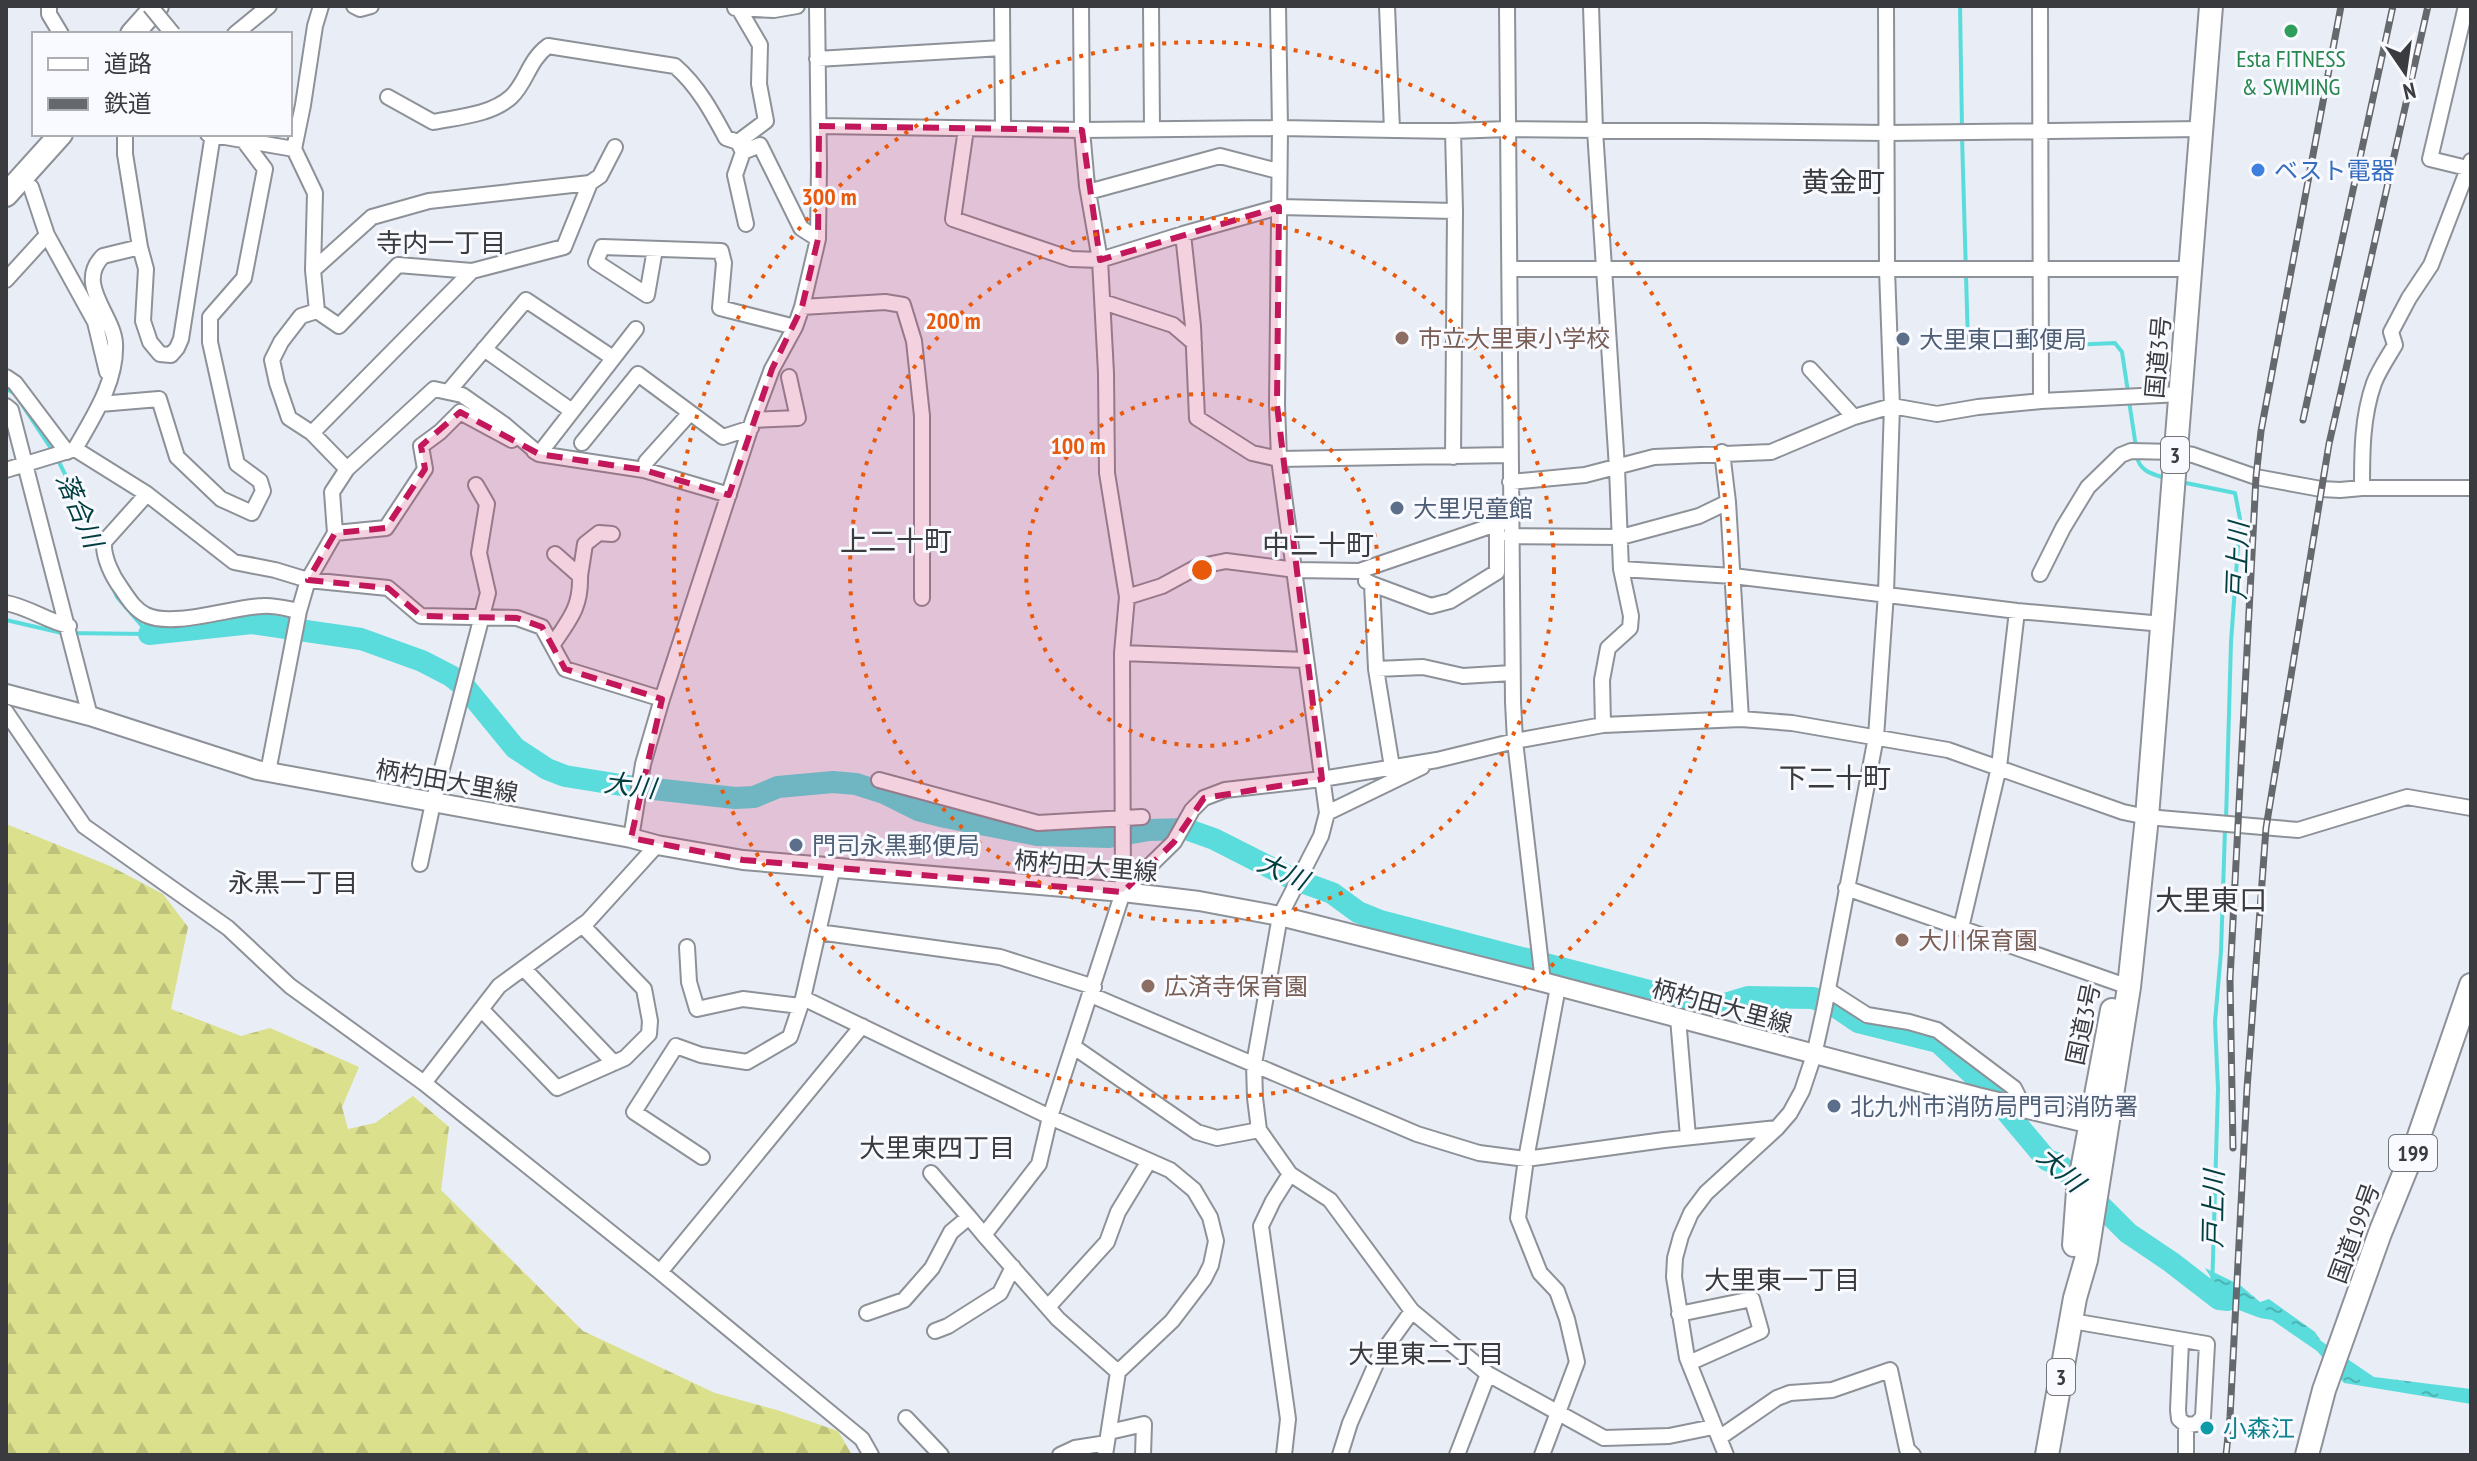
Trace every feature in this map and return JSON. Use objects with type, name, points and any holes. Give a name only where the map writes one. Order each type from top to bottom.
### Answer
[{"type":"highway","points":[[134,32],[157,6]]},
{"type":"highway","points":[[152,32],[175,6]]},
{"type":"highway","name":"国道3号","points":[[2075,1298],[2086,1260],[2093,1209],[2092,1164],[2138,904],[2211,6]]},
{"type":"highway","points":[[6,173],[41,142]]},
{"type":"highway","points":[[6,195],[41,142]]},
{"type":"highway","name":"国道199号","points":[[2307,1455],[2324,1390],[2380,1233],[2417,1142],[2471,985]]},
{"type":"highway","name":"国道3号","points":[[2047,1455],[2075,1298],[2074,1243],[2078,1191],[2092,1164]]},
{"type":"main road","name":"柄杓田大里線","points":[[6,694],[90,716],[268,772],[743,860],[1123,892],[1199,901],[1280,916],[2098,1126]]},
{"type":"street","points":[[49,6],[49,14],[60,32]]},
{"type":"street","points":[[150,6],[171,32]]},
{"type":"street","points":[[237,32],[269,6]]},
{"type":"street","points":[[317,311],[313,270],[315,193],[294,149],[321,6]]},
{"type":"street","points":[[354,6],[360,9],[371,6]]},
{"type":"street","points":[[735,8],[774,10],[797,6]]},
{"type":"street","points":[[631,838],[643,764],[662,699],[752,424],[772,369],[795,327],[802,307],[818,239],[817,6]]},
{"type":"street","points":[[1002,6],[1003,129]]},
{"type":"street","points":[[984,1235],[1039,1164],[1050,1117],[1123,892],[1122,653],[1127,597],[1107,473],[1100,260],[1088,192],[1082,130],[1081,6]]},
{"type":"street","points":[[1151,6],[1152,129]]},
{"type":"street","points":[[1278,6],[1279,459],[1327,813],[1321,836],[1280,916],[1254,1064],[1259,1130],[1290,1174],[1330,1200],[1412,1311],[1488,1374],[1604,1438],[1716,1432],[1790,1393],[1832,1390],[1890,1370],[1907,1449],[1913,1455]]},
{"type":"street","points":[[1387,6],[1392,130]]},
{"type":"street","points":[[1350,571],[1402,597],[1431,606],[1450,601],[1497,572],[1510,482],[1507,6]]},
{"type":"street","points":[[1591,6],[1595,130],[1621,569],[1631,616],[1630,628],[1608,648],[1602,680],[1603,725]]},
{"type":"street","points":[[1726,1455],[1689,1363],[1674,1277],[1675,1258],[1691,1213],[1706,1193],[1777,1128],[1802,1091],[1814,1055],[1828,992],[1876,737],[1886,593],[1892,406],[1887,270],[1886,6]]},
{"type":"street","points":[[2040,6],[2041,401]]},
{"type":"street","points":[[2362,488],[2365,413],[2375,381],[2395,345],[2391,332],[2431,265],[2469,164],[2430,159],[2466,6]]},
{"type":"street","points":[[735,8],[760,45],[759,84],[766,121],[740,147],[735,175],[746,224]]},
{"type":"street","points":[[388,97],[433,122],[491,110],[513,96],[536,55],[548,46],[675,66],[688,77],[710,108],[726,138],[740,147],[760,145],[801,228],[818,239]]},
{"type":"street","points":[[817,59],[1002,48]]},
{"type":"street","points":[[819,126],[1887,133],[2201,129]]},
{"type":"street","points":[[966,129],[953,219],[1071,259],[1100,260],[1279,207],[1455,211]]},
{"type":"street","points":[[1453,131],[1453,457]]},
{"type":"street","points":[[125,136],[125,154],[146,269],[143,321],[150,342],[160,354],[171,355],[181,339],[211,136]]},
{"type":"street","points":[[216,136],[294,149]]},
{"type":"street","points":[[100,404],[159,399],[177,457],[221,499],[252,513],[263,491],[260,481],[237,464],[210,342],[210,317],[244,278],[265,169],[244,141]]},
{"type":"street","points":[[313,270],[372,217],[429,201],[590,183],[600,176],[615,147]]},
{"type":"street","points":[[1088,192],[1220,156],[1278,171]]},
{"type":"street","points":[[317,311],[339,326],[398,265],[472,271],[564,247],[590,183]]},
{"type":"street","points":[[31,187],[47,235],[95,322],[109,384]]},
{"type":"street","points":[[1183,234],[1194,343],[1197,418],[1252,453],[1279,459],[1510,455]]},
{"type":"street","points":[[6,280],[47,235]]},
{"type":"street","points":[[6,470],[71,450],[100,404],[109,384],[115,345],[112,326],[97,299],[93,270],[103,256],[140,247]]},
{"type":"street","points":[[655,249],[647,295],[596,262],[602,247],[721,251],[724,263],[720,308],[795,327]]},
{"type":"street","points":[[1510,269],[2192,269]]},
{"type":"street","points":[[312,433],[472,271]]},
{"type":"street","points":[[448,392],[526,300],[613,358]]},
{"type":"street","points":[[802,307],[885,302],[903,305],[914,341],[922,416],[922,598]]},
{"type":"street","points":[[1103,302],[1173,325],[1194,343]]},
{"type":"street","points":[[317,311],[301,316],[272,360],[289,418],[312,433],[347,469]]},
{"type":"street","points":[[539,454],[636,329]]},
{"type":"street","points":[[484,349],[572,411]]},
{"type":"street","points":[[1810,369],[1854,417]]},
{"type":"street","points":[[582,443],[638,374],[723,437],[752,424],[798,418],[789,377]]},
{"type":"street","points":[[6,377],[15,383],[71,450],[147,494],[234,562],[308,580],[388,588],[421,616],[517,618],[542,627],[565,669],[662,699]]},
{"type":"street","points":[[268,772],[299,611],[308,580],[335,533],[332,492],[347,469],[434,389],[462,395],[539,454]]},
{"type":"street","points":[[1510,482],[1585,475],[1654,457],[1771,452],[1854,417],[1892,406],[1937,414],[2041,401],[2181,394]]},
{"type":"street","points":[[6,406],[11,410],[26,465],[90,716]]},
{"type":"street","points":[[335,533],[386,528],[425,469],[421,446],[460,412],[539,454],[644,470],[729,495]]},
{"type":"street","points":[[646,462],[690,413]]},
{"type":"street","points":[[2040,574],[2088,487],[2121,455],[2131,451],[2193,455],[2256,477],[2321,489],[2471,488]]},
{"type":"street","points":[[1722,452],[1728,502],[1741,719]]},
{"type":"street","points":[[420,864],[488,593],[479,553],[487,504],[476,485]]},
{"type":"street","points":[[147,494],[104,542],[103,550],[116,581],[135,608],[148,616],[160,618],[184,618],[264,605],[299,611]]},
{"type":"street","points":[[1510,536],[1621,537],[1699,516],[1728,502]]},
{"type":"street","points":[[1127,597],[1162,586],[1197,567],[1214,562],[1296,570],[1359,571],[1504,522]]},
{"type":"street","points":[[1504,522],[1510,536],[1515,741],[1551,985],[1518,1218],[1540,1273],[1557,1291],[1577,1362],[1542,1455]]},
{"type":"street","points":[[553,644],[571,617],[580,596],[585,544],[599,533],[612,534]]},
{"type":"street","points":[[555,554],[580,576]]},
{"type":"street","points":[[1621,569],[1733,576],[2017,611],[2163,624]]},
{"type":"street","points":[[1372,584],[1376,669],[1392,767]]},
{"type":"street","points":[[6,603],[30,610],[51,622],[69,626]]},
{"type":"street","points":[[1961,928],[1999,767],[2017,611]]},
{"type":"street","points":[[1122,653],[1306,660]]},
{"type":"street","points":[[1376,669],[1423,667],[1463,676],[1512,673]]},
{"type":"street","points":[[6,712],[84,826],[228,928],[290,986],[424,1083],[862,1439],[871,1455]]},
{"type":"street","points":[[1123,892],[1174,842],[1192,810],[1204,798],[1225,790],[1322,779],[1437,760],[1515,741],[1603,725],[1741,719],[1792,723],[1876,737],[1948,750],[2123,812],[2147,817],[2298,830],[2407,797],[2471,808]]},
{"type":"street","points":[[1327,813],[1437,760]]},
{"type":"street","points":[[879,780],[1038,823],[1142,817]]},
{"type":"street","points":[[424,1083],[499,986],[582,925],[657,845]]},
{"type":"street","points":[[702,1157],[634,1112],[676,1046],[701,1055],[747,1062],[790,1037],[833,867]]},
{"type":"street","points":[[1846,888],[2123,985]]},
{"type":"street","points":[[481,1009],[557,1088],[625,1058],[649,1034],[650,1021],[644,989],[582,925]]},
{"type":"street","points":[[818,932],[1000,957],[1092,991],[1417,1134],[1479,1153],[1526,1159],[1777,1128]]},
{"type":"street","points":[[687,947],[689,982],[697,1009],[743,999],[801,1002],[862,1026],[1050,1117],[1170,1170],[1194,1190],[1210,1217],[1216,1241],[1211,1265],[1172,1321],[1118,1372],[1107,1443]]},
{"type":"street","points":[[528,973],[614,1063]]},
{"type":"street","points":[[1828,992],[1867,1015],[1937,1030],[2014,1088],[2018,1107]]},
{"type":"street","points":[[1678,1018],[1688,1137]]},
{"type":"street","points":[[660,1272],[862,1026]]},
{"type":"street","points":[[1074,1047],[1197,1132],[1217,1138],[1259,1130]]},
{"type":"street","points":[[1048,1307],[1107,1242],[1118,1212],[1149,1161]]},
{"type":"street","points":[[931,1173],[1048,1307],[1118,1372]]},
{"type":"street","points":[[1284,1455],[1288,1419],[1261,1226],[1290,1174]]},
{"type":"street","points":[[867,1313],[904,1300],[932,1268],[951,1232],[969,1217]]},
{"type":"street","points":[[935,1331],[1000,1293],[1013,1267]]},
{"type":"street","points":[[1679,1314],[1752,1299],[1761,1331],[1689,1363]]},
{"type":"street","points":[[1340,1455],[1350,1423],[1379,1357],[1412,1311]]},
{"type":"street","points":[[2072,1321],[2207,1344],[2203,1417],[2196,1424],[2186,1425],[2178,1414],[2181,1341]]},
{"type":"street","points":[[1457,1455],[1488,1374]]},
{"type":"street","points":[[906,1418],[941,1455]]},
{"type":"street","points":[[1060,1455],[1075,1448],[1107,1443],[1144,1424],[1143,1455]]},
{"type":"street","points":[[2186,1425],[2186,1455]]},
{"type":"highlighted area","points":[[819,126],[1082,130],[1100,260],[1279,207],[1277,405],[1322,779],[1204,798],[1174,842],[1123,892],[743,860],[631,838],[662,699],[565,669],[542,627],[517,618],[421,616],[388,588],[308,580],[335,533],[386,528],[425,469],[421,446],[460,412],[539,454],[644,470],[729,495],[772,369],[802,307],[818,239]]},
{"type":"green space","points":[[6,824],[110,866],[163,894],[188,927],[171,1009],[241,1036],[270,1028],[359,1067],[342,1107],[348,1129],[375,1123],[413,1096],[449,1127],[441,1190],[583,1331],[715,1393],[838,1431],[852,1455],[6,1455]]},
{"type":"water","points":[[2205,1268],[2240,1285],[2260,1302],[2269,1299],[2315,1332],[2321,1341],[2374,1377],[2471,1389],[2471,1404],[2344,1383],[2317,1351],[2272,1320],[2215,1301],[2173,1276],[2206,1287],[2217,1287]]},
{"type":"waterway","name":"戸上川","points":[[1960,6],[1962,128]]},
{"type":"waterway","name":"戸上川","points":[[1962,136],[1968,344],[2025,347],[2115,343],[2122,352],[2128,392]]},
{"type":"waterway","name":"落合川","points":[[6,388],[15,394],[52,450]]},
{"type":"waterway","name":"戸上川","points":[[2129,401],[2136,447]]},
{"type":"waterway","name":"戸上川","points":[[2137,456],[2143,468],[2165,478]]},
{"type":"waterway","name":"落合川","points":[[57,458],[98,547]]},
{"type":"waterway","name":"戸上川","points":[[2181,482],[2235,493],[2240,519],[2231,642],[2226,820]]},
{"type":"waterway","name":"落合川","points":[[110,582],[117,597],[149,634]]},
{"type":"waterway","name":"大川","points":[[6,620],[62,633],[149,634]]},
{"type":"waterway","name":"大川","points":[[149,634],[252,623],[361,639],[422,661],[451,676],[465,687],[515,748],[547,769],[565,776],[735,798],[754,797],[778,787],[833,782],[856,784],[884,793],[918,810],[1037,835],[1109,837],[1149,830],[1186,829],[1214,839],[1293,879],[1332,893],[1358,912],[1380,921],[1695,1003],[1725,1004],[1748,997],[1813,998],[1833,1005],[1858,1022],[1938,1042],[1984,1085],[2047,1160],[2059,1164],[2128,1233],[2219,1299],[2228,1300]]},
{"type":"waterway","name":"戸上川","points":[[2212,1292],[2218,1089],[2215,1022],[2225,829]]},
{"type":"railway","points":[[2233,1148],[2230,979],[2256,477],[2261,431],[2341,6]]},
{"type":"railway","points":[[2303,420],[2393,6]]},
{"type":"railway","points":[[2226,1455],[2266,828],[2329,444],[2428,6]]},
{"type":"place","name":"Esta FITNESS & SWIMING","points":[[2291,31]]},
{"type":"place","name":"ベスト電器","points":[[2258,170]]},
{"type":"place","name":"市立大里東小学校","points":[[1402,338]]},
{"type":"place","name":"大里東口郵便局","points":[[1903,339]]},
{"type":"place","name":"大里児童館","points":[[1397,508]]},
{"type":"place","name":"門司永黒郵便局","points":[[796,845]]},
{"type":"place","name":"大川保育園","points":[[1902,940]]},
{"type":"place","name":"広済寺保育園","points":[[1148,986]]},
{"type":"place","name":"北九州市消防局門司消防署","points":[[1834,1106]]},
{"type":"place","name":"小森江","points":[[2207,1428]]},
{"type":"district","name":"黄金町","points":[[1843,181]]},
{"type":"district","name":"寺内一丁目","points":[[441,242]]},
{"type":"district","name":"上二十町","points":[[896,540]]},
{"type":"district","name":"中二十町","points":[[1318,544]]},
{"type":"district","name":"下二十町","points":[[1835,777]]},
{"type":"district","name":"永黒一丁目","points":[[293,882]]},
{"type":"district","name":"大里東口","points":[[2211,899]]},
{"type":"district","name":"大里東四丁目","points":[[937,1147]]},
{"type":"district","name":"大里東一丁目","points":[[1782,1279]]},
{"type":"district","name":"大里東二丁目","points":[[1426,1353]]}]
